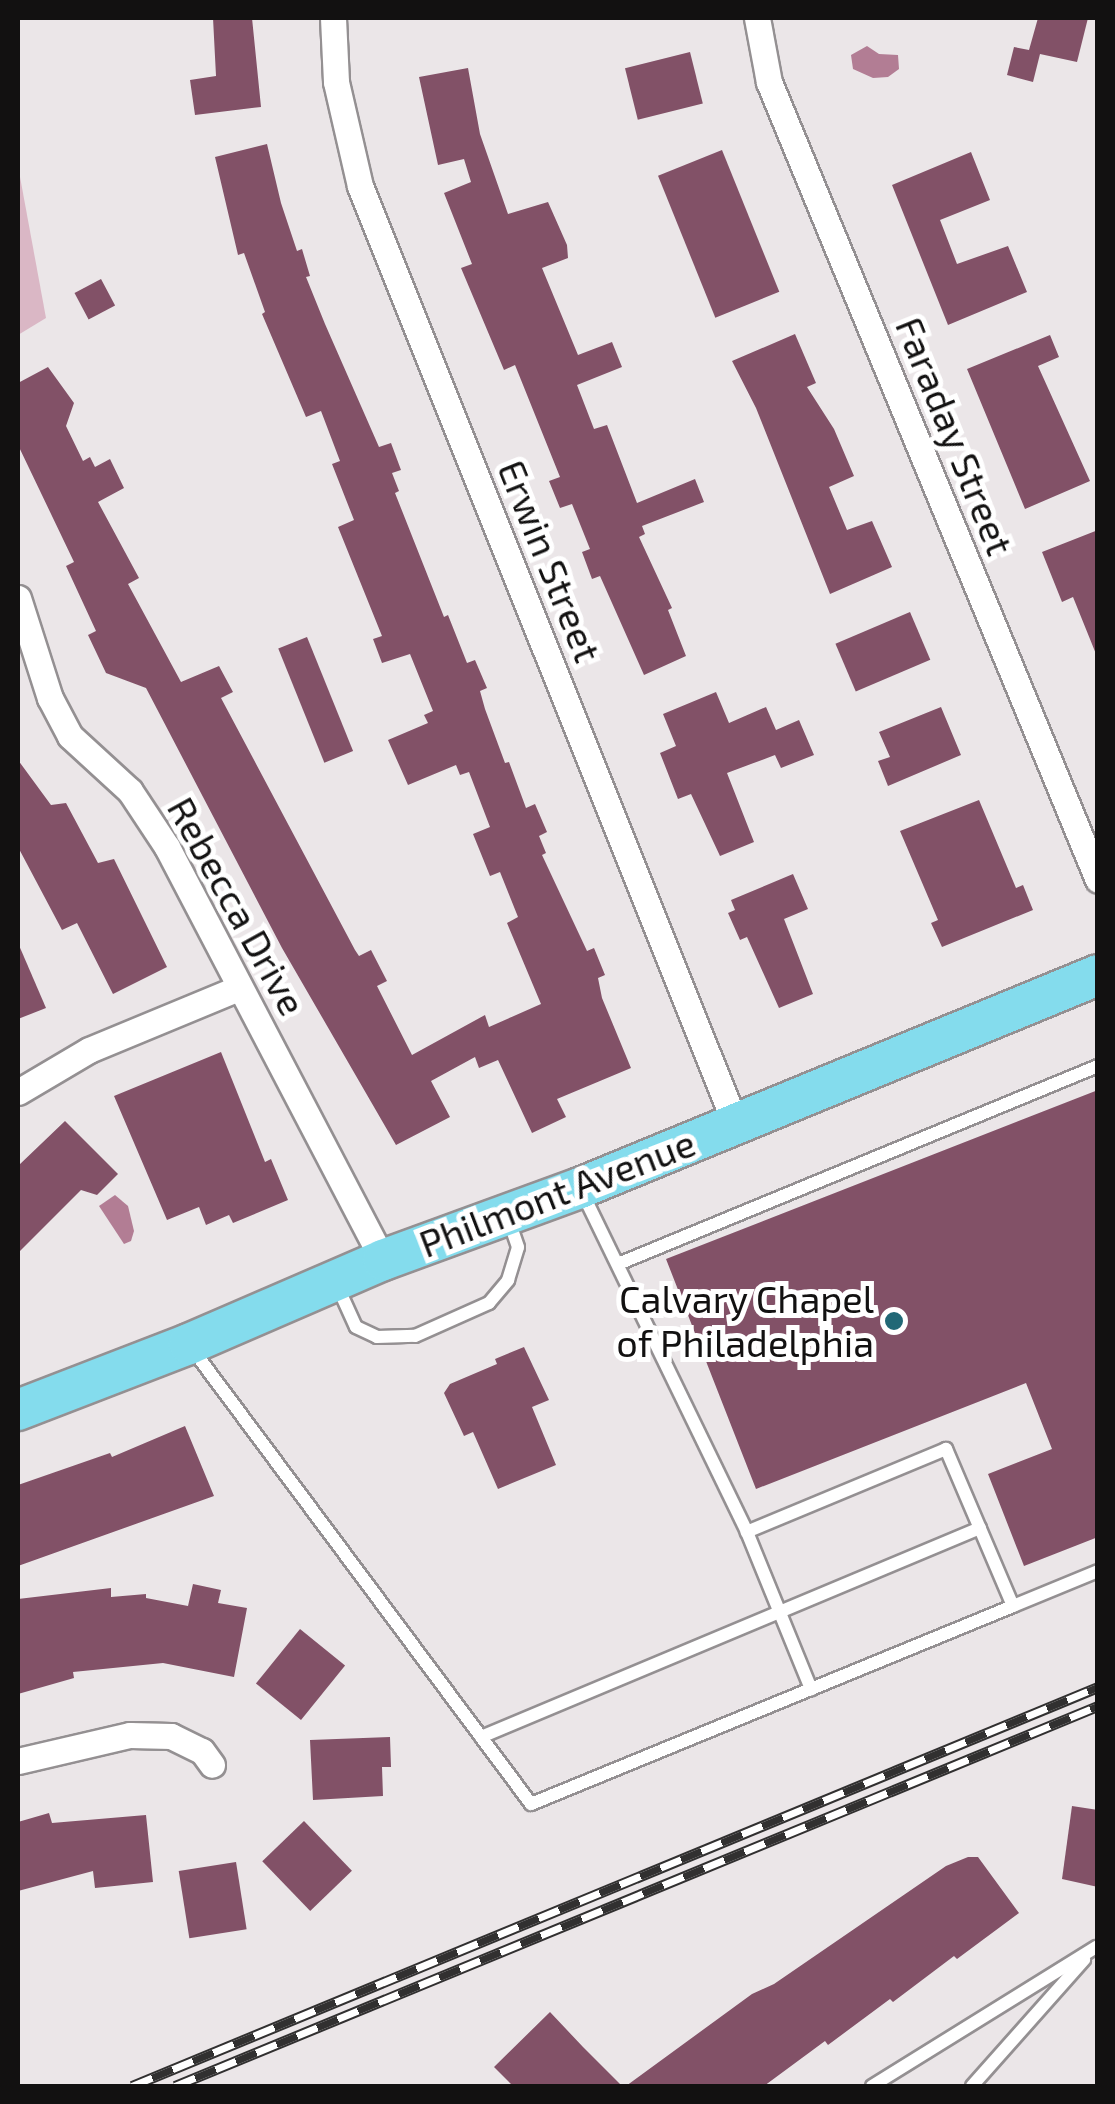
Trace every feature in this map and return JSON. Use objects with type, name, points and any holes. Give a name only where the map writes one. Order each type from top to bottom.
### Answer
[{"type":"main road","name":"Philmont Avenue","points":[[18,1410],[189,1344],[383,1260],[580,1188],[1098,975]]},
{"type":"street","name":"Erwin Street","points":[[333,18],[336,82],[360,186],[735,1122]]},
{"type":"street","name":"Faraday Street","points":[[757,18],[769,82],[1098,880]]},
{"type":"street","name":"Rebecca Drive","points":[[18,598],[50,698],[70,736],[130,791],[168,847],[383,1260]]},
{"type":"street","points":[[18,1092],[89,1050],[240,988]]},
{"type":"street","points":[[18,1760],[130,1735],[171,1736],[202,1751],[212,1765]]},
{"type":"lane","points":[[618,1264],[1098,1066]]},
{"type":"lane","points":[[580,1188],[747,1532],[811,1689]]},
{"type":"lane","points":[[335,1281],[356,1327],[377,1337],[415,1336],[489,1304],[508,1280],[518,1247],[507,1216]]},
{"type":"lane","points":[[189,1344],[531,1804],[1098,1571]]},
{"type":"lane","points":[[747,1532],[946,1448],[1013,1606]]},
{"type":"lane","points":[[482,1737],[980,1528]]},
{"type":"lane","points":[[872,2086],[1096,1947],[972,2086]]},
{"type":"shaded area","points":[[867,46],[879,54],[898,55],[899,69],[888,77],[873,78],[853,69],[851,55]]},
{"type":"shaded area","points":[[18,166],[46,318],[18,335]]},
{"type":"shaded area","points":[[115,1195],[128,1206],[134,1231],[131,1241],[124,1244],[99,1206]]},
{"type":"building","points":[[213,18],[252,18],[261,107],[195,115],[190,80],[216,76]]},
{"type":"building","points":[[1038,18],[1088,18],[1077,62],[1040,54],[1033,82],[1007,75],[1014,47],[1029,50]]},
{"type":"building","points":[[690,52],[703,103],[638,120],[625,68]]},
{"type":"building","points":[[468,68],[480,134],[508,214],[548,202],[567,245],[568,258],[542,268],[578,355],[612,342],[622,367],[577,385],[594,429],[607,425],[637,503],[695,479],[704,502],[642,526],[645,534],[639,537],[672,608],[668,610],[686,656],[644,675],[600,576],[592,579],[582,552],[590,549],[572,504],[560,508],[549,481],[560,477],[515,365],[504,370],[461,268],[472,264],[444,193],[471,182],[464,159],[438,165],[419,77]]},
{"type":"building","points":[[267,144],[281,203],[310,276],[306,277],[379,447],[391,443],[401,470],[392,473],[399,491],[395,493],[444,617],[448,615],[467,663],[475,660],[487,688],[480,691],[505,763],[509,762],[526,808],[535,804],[547,832],[539,836],[546,853],[542,855],[587,951],[594,948],[605,975],[598,978],[602,998],[631,1068],[557,1099],[566,1117],[532,1133],[498,1060],[479,1068],[475,1057],[431,1081],[450,1117],[396,1145],[282,948],[146,688],[106,673],[88,635],[96,631],[66,566],[74,562],[18,445],[18,383],[48,367],[74,403],[66,426],[83,461],[90,457],[95,467],[110,459],[124,488],[98,502],[139,578],[128,584],[181,682],[219,666],[233,692],[221,698],[355,950],[359,956],[371,950],[387,981],[377,986],[412,1055],[485,1015],[489,1027],[541,1004],[507,923],[518,917],[500,872],[490,876],[473,834],[490,827],[469,772],[460,775],[456,765],[408,785],[388,740],[428,723],[424,715],[433,711],[410,654],[382,663],[373,639],[382,636],[338,527],[354,520],[332,464],[340,461],[321,411],[306,417],[262,314],[265,312],[244,253],[238,255],[215,157]]},
{"type":"building","points":[[722,150],[779,292],[715,318],[658,176]]},
{"type":"building","points":[[971,152],[990,200],[940,220],[957,264],[1008,246],[1027,292],[948,325],[892,185]]},
{"type":"building","points":[[101,279],[115,305],[89,320],[75,293]]},
{"type":"building","points":[[795,334],[816,383],[807,387],[834,429],[854,476],[829,487],[847,530],[872,521],[892,567],[830,594],[756,408],[732,361]]},
{"type":"building","points":[[1050,335],[1059,357],[1038,366],[1090,481],[1025,509],[967,369]]},
{"type":"building","points":[[1098,530],[1096,654],[1073,597],[1062,602],[1042,552]]},
{"type":"building","points":[[910,612],[930,660],[856,692],[835,644]]},
{"type":"building","points":[[307,637],[353,751],[324,763],[278,649]]},
{"type":"building","points":[[716,692],[729,723],[766,707],[776,730],[799,720],[814,755],[781,768],[775,755],[727,773],[754,842],[720,856],[691,794],[678,799],[660,753],[676,746],[663,714]]},
{"type":"building","points":[[941,707],[961,755],[888,786],[878,761],[890,757],[879,732]]},
{"type":"building","points":[[18,760],[51,805],[66,803],[98,863],[114,859],[167,967],[113,994],[77,923],[62,930],[18,847]]},
{"type":"building","points":[[979,800],[1016,888],[1023,885],[1033,910],[942,947],[931,923],[938,920],[900,831]]},
{"type":"building","points":[[793,874],[808,909],[784,919],[813,994],[779,1008],[747,937],[740,940],[728,913],[735,910],[731,900]]},
{"type":"building","points":[[18,943],[46,1008],[18,1019]]},
{"type":"building","points":[[221,1052],[265,1162],[271,1159],[288,1200],[233,1223],[229,1215],[206,1225],[199,1207],[167,1220],[114,1096]]},
{"type":"building","name":"Calvary Chapel of Philadelphia","points":[[1098,1090],[1098,1537],[1024,1566],[988,1474],[1052,1449],[1026,1383],[756,1489],[666,1259]]},
{"type":"building","points":[[65,1121],[118,1174],[97,1195],[81,1190],[18,1253],[18,1166]]},
{"type":"building","points":[[524,1347],[549,1400],[532,1407],[556,1465],[498,1489],[473,1432],[464,1436],[444,1393],[450,1384],[497,1364],[495,1359]]},
{"type":"building","points":[[185,1426],[214,1496],[18,1566],[18,1485],[110,1453],[112,1457]]},
{"type":"building","points":[[193,1584],[221,1590],[218,1603],[247,1608],[234,1677],[163,1663],[73,1672],[74,1678],[18,1694],[18,1599],[111,1588],[111,1597],[146,1594],[146,1598],[188,1606]]},
{"type":"building","points":[[300,1629],[345,1666],[301,1720],[256,1683]]},
{"type":"building","points":[[390,1737],[391,1767],[382,1767],[383,1796],[313,1800],[310,1740]]},
{"type":"building","points":[[1072,1806],[1098,1810],[1098,1887],[1062,1879]]},
{"type":"building","points":[[49,1813],[52,1823],[146,1815],[153,1882],[95,1888],[93,1871],[18,1891],[18,1822]]},
{"type":"building","points":[[304,1821],[352,1871],[310,1911],[262,1861]]},
{"type":"building","points":[[978,1857],[1019,1913],[893,2002],[890,1999],[828,2045],[825,2041],[764,2086],[626,2086],[752,1994],[774,1984],[946,1866]]},
{"type":"building","points":[[236,1862],[247,1929],[189,1938],[179,1871]]},
{"type":"building","points":[[550,2012],[622,2086],[513,2086],[494,2067]]},
{"type":"railway","points":[[132,2086],[1098,1687]]},
{"type":"railway","points":[[175,2086],[1098,1706]]},
{"type":"place","name":"Calvary Chapel of Philadelphia","points":[[894,1321]]}]
